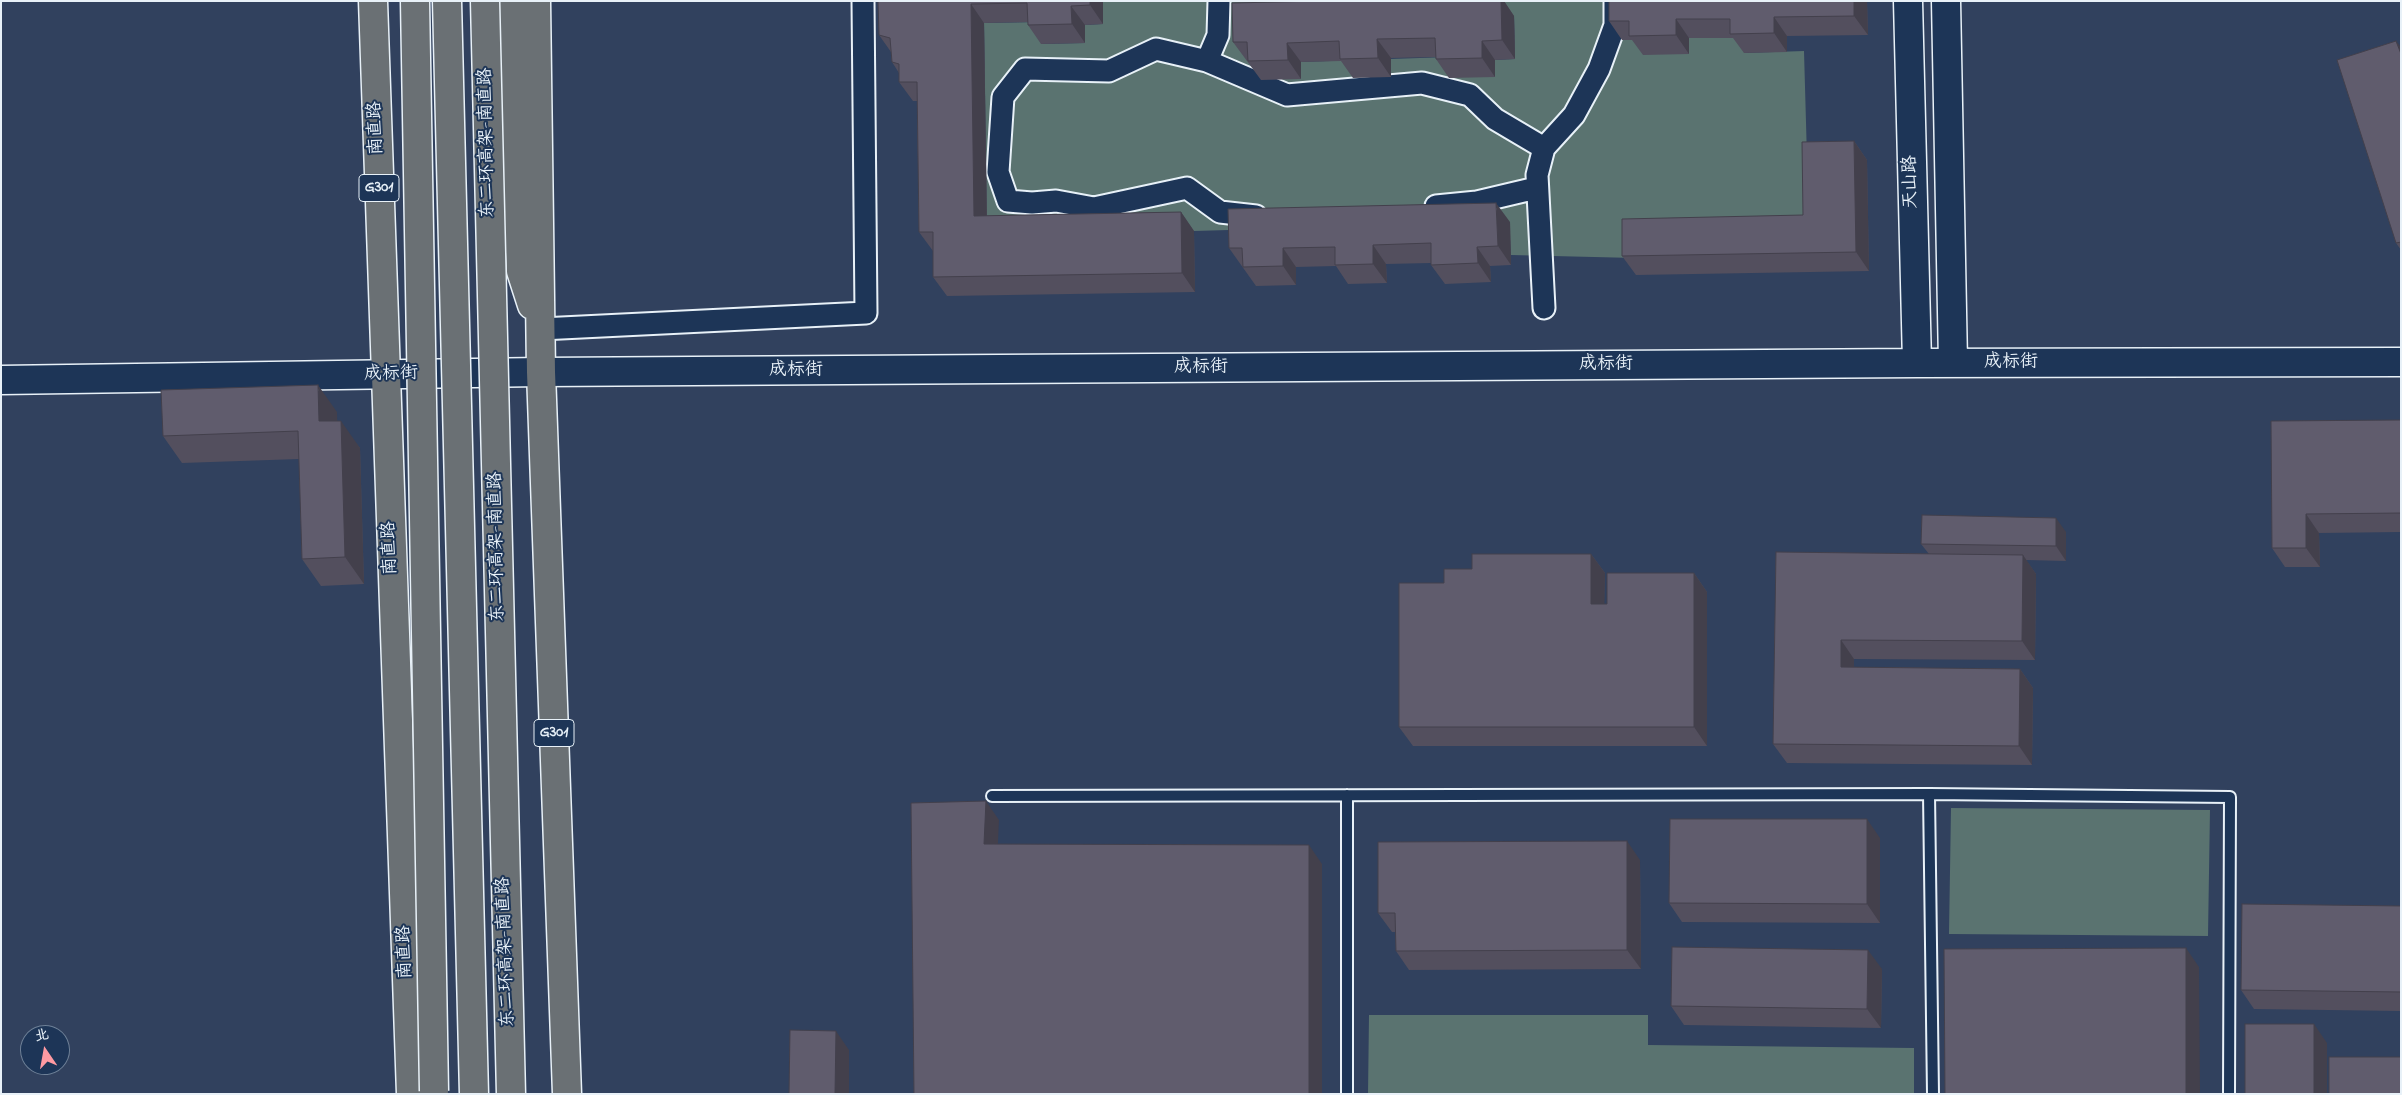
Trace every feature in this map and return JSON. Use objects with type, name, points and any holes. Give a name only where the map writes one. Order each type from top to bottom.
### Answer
[{"type":"highway","name":"南直路","points":[[373,1],[385,376],[426,1093]]},
{"type":"highway","points":[[415,1],[426,1093]]},
{"type":"highway","name":"东二环高架-南直路","points":[[447,1],[474,1094]]},
{"type":"highway","name":"东二环高架-南直路","points":[[485,1],[511,1094]]},
{"type":"highway","points":[[512,1],[514,156],[521,271],[541,329]]},
{"type":"highway","name":"G301","points":[[536,1],[542,372],[567,1094]]},
{"type":"street","points":[[541,329],[866,313],[863,1]]},
{"type":"street","points":[[1207,61],[1218,35],[1219,1]]},
{"type":"street","points":[[1544,308],[1537,175],[1544,148],[1574,115],[1599,69],[1615,24],[1615,1]]},
{"type":"street","name":"天山路","points":[[1908,1],[1916,363]]},
{"type":"street","points":[[1946,1],[1953,363]]},
{"type":"street","points":[[1277,215],[1259,216],[1220,212],[1187,188],[1094,208],[1056,201],[1032,203],[1008,201],[998,172],[1003,97],[1025,68],[1109,71],[1156,49],[1207,61],[1287,95],[1422,83],[1470,95],[1495,120],[1544,148]]},
{"type":"street","points":[[1420,207],[1477,202],[1532,189]]},
{"type":"street","name":"成标街","points":[[1,380],[385,376],[542,372],[1916,363],[2401,362]]},
{"type":"lane","points":[[1929,794],[1933,1094]]},
{"type":"lane","points":[[992,796],[1929,794],[2230,797],[2229,1094]]},
{"type":"lane","points":[[1347,795],[1347,1094]]},
{"type":"green space","points":[[1103,1],[1622,1],[1642,40],[1689,54],[1689,38],[1743,38],[1744,53],[1804,51],[1807,158],[1816,234],[1635,258],[1511,255],[1509,222],[987,235],[984,23],[1040,22],[1041,44],[1085,43],[1085,25],[1103,24]],"holes":[[[1514,16],[1515,59],[1495,60],[1495,77],[1449,57],[1301,62],[1246,61]]]},
{"type":"green space","points":[[1951,808],[2210,810],[2208,936],[1949,934]]},
{"type":"green space","points":[[1369,1015],[1648,1015],[1648,1045],[1914,1048],[1914,1094],[1368,1094]]},
{"type":"building","points":[[878,1],[1090,1],[1090,5],[1071,6],[1072,24],[1028,25],[1027,3],[971,4],[974,216],[1181,212],[1182,273],[933,277],[933,232],[919,232],[917,82],[899,82],[899,64],[892,62],[890,38],[879,35]]},
{"type":"building","points":[[1501,1],[1502,40],[1482,41],[1482,58],[1436,59],[1435,38],[1377,39],[1378,58],[1340,59],[1339,41],[1287,43],[1288,60],[1248,61],[1247,42],[1233,42],[1232,3]]},
{"type":"building","points":[[1609,1],[1854,1],[1854,16],[1774,17],[1774,33],[1730,34],[1730,19],[1676,19],[1676,35],[1629,36],[1629,21],[1609,21]]},
{"type":"building","points":[[2396,41],[2401,54],[2401,242],[2396,243],[2337,60]]},
{"type":"building","points":[[1854,141],[1856,252],[1622,256],[1622,219],[1803,215],[1802,142]]},
{"type":"building","points":[[1496,203],[1498,246],[1477,247],[1478,263],[1431,265],[1431,243],[1373,245],[1373,264],[1335,265],[1335,247],[1283,248],[1283,266],[1243,267],[1242,248],[1229,248],[1228,209]]},
{"type":"building","points":[[318,385],[319,421],[341,421],[345,557],[302,559],[298,431],[163,436],[161,390]]},
{"type":"building","points":[[2401,420],[2401,513],[2306,514],[2306,548],[2272,548],[2271,421]]},
{"type":"building","points":[[1922,515],[2056,518],[2056,546],[1921,544]]},
{"type":"building","points":[[1776,552],[2023,555],[2022,641],[1841,640],[1841,667],[2020,669],[2019,746],[1773,744]]},
{"type":"building","points":[[1472,554],[1591,554],[1591,604],[1607,604],[1607,573],[1694,573],[1694,727],[1399,727],[1399,583],[1444,583],[1444,569],[1472,569]]},
{"type":"building","points":[[986,801],[984,844],[1309,845],[1309,1094],[914,1094],[911,803]]},
{"type":"building","points":[[1670,819],[1867,819],[1867,904],[1669,903]]},
{"type":"building","points":[[1627,841],[1627,950],[1396,951],[1395,913],[1378,913],[1378,842]]},
{"type":"building","points":[[2242,904],[2401,906],[2401,992],[2241,990]]},
{"type":"building","points":[[1672,947],[1868,950],[1867,1009],[1671,1006]]},
{"type":"building","points":[[2186,948],[2186,1094],[1945,1094],[1944,949]]},
{"type":"building","points":[[2245,1024],[2314,1024],[2314,1094],[2245,1094]]},
{"type":"building","points":[[790,1030],[836,1031],[835,1094],[789,1094]]},
{"type":"building","points":[[2329,1057],[2401,1057],[2401,1094],[2329,1094]]}]
